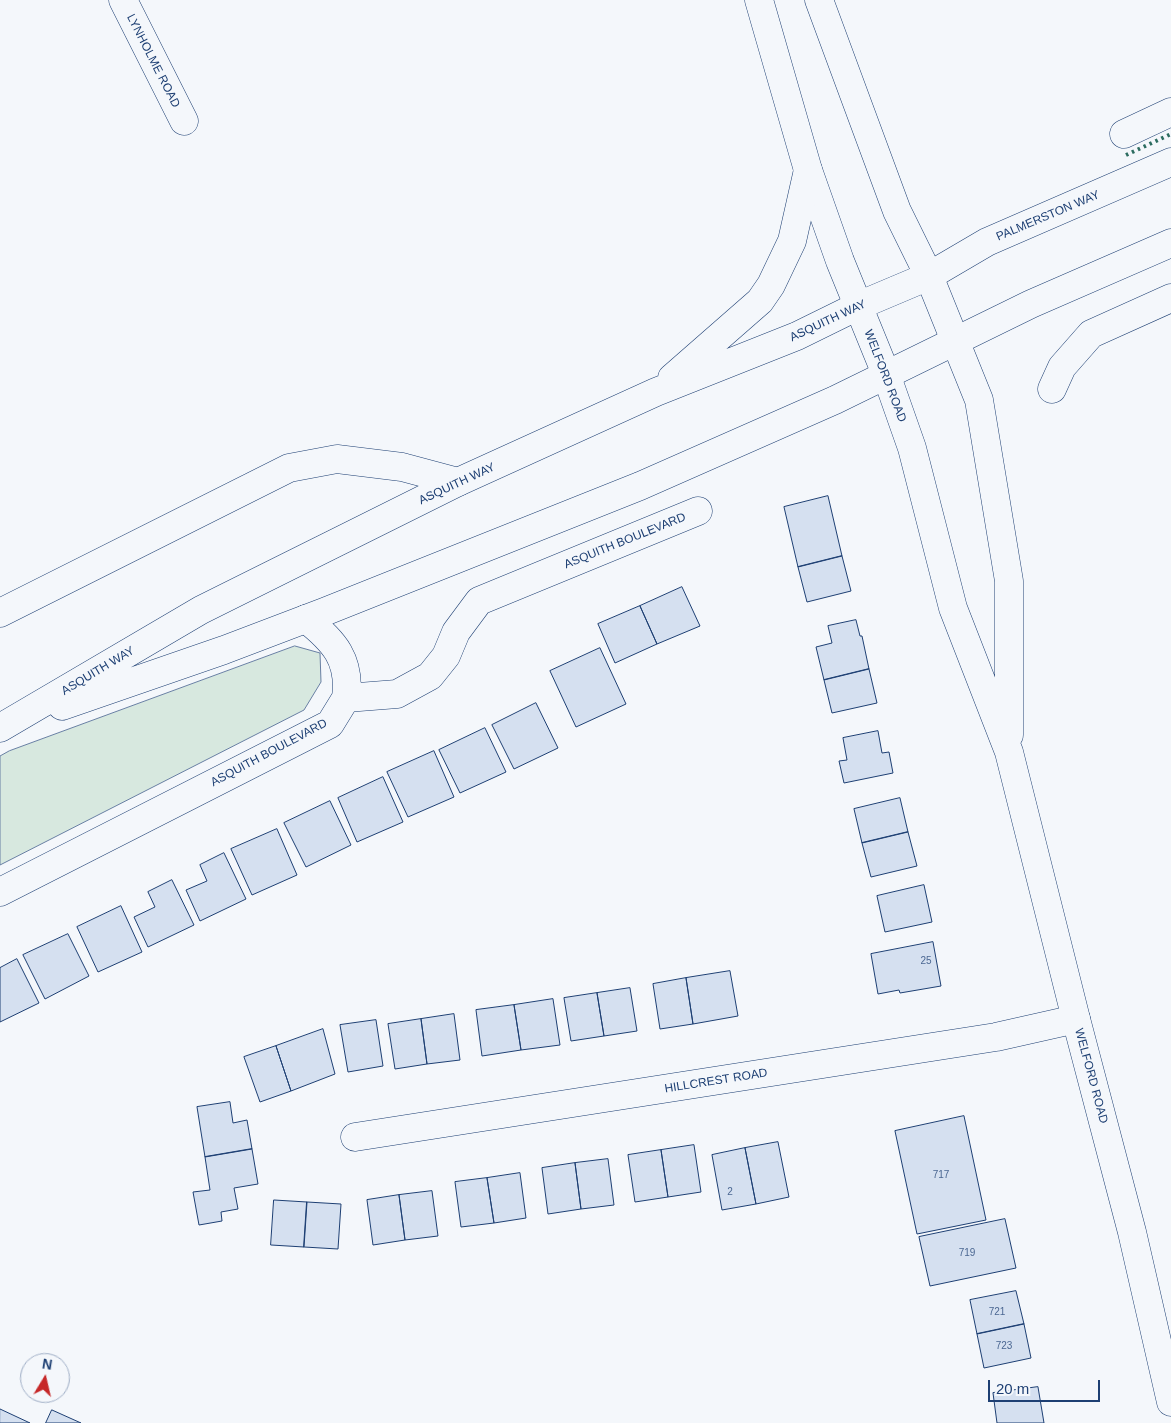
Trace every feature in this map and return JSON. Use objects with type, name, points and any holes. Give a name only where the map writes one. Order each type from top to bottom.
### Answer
[{"type":"main road","name":"LYNHOLME ROAD","points":[[123,0],[184,121]]},
{"type":"main road","name":"WELFORD ROAD","points":[[760,0],[808,170],[858,306],[886,374],[912,448],[953,608],[1009,752],[1132,1232],[1171,1402]]},
{"type":"main road","name":"WELFORD ROAD","points":[[819,0],[897,212],[929,276],[979,400],[1009,581],[1009,752]]},
{"type":"main road","points":[[1124,134],[1171,112]]},
{"type":"main road","name":"PALMERSTON WAY","points":[[929,276],[987,242],[1171,162]]},
{"type":"main road","points":[[656,392],[760,300],[771,285],[792,241],[808,170]]},
{"type":"main road","points":[[956,340],[1031,304],[1171,243]]},
{"type":"main road","name":"ASQUITH WAY","points":[[2,728],[201,610],[458,482],[656,392],[797,336],[858,306],[929,276]]},
{"type":"main road","points":[[1052,389],[1062,367],[1091,334],[1171,298]]},
{"type":"main road","name":"ASQUITH WAY","points":[[2,728],[224,650],[306,619],[640,486],[835,400],[956,340]]},
{"type":"main road","points":[[0,614],[289,468],[337,460],[402,467],[458,482]]},
{"type":"main road","name":"ASQUITH BOULEVARD","points":[[0,892],[330,724],[346,698],[397,694],[430,676],[446,656],[456,632],[479,602],[698,511]]},
{"type":"main road","points":[[306,619],[321,631],[342,657],[348,681],[346,698]]},
{"type":"main road","name":"HILLCREST ROAD","points":[[355,1137],[986,1038],[1076,1019]]},
{"type":"shaded area","points":[[295,646],[320,653],[321,682],[304,710],[0,865],[0,756],[9,751]]},
{"type":"building","points":[[828,496],[842,556],[798,567],[784,507]]},
{"type":"building","points":[[842,556],[851,591],[807,602],[798,567]]},
{"type":"building","points":[[682,587],[700,626],[657,644],[640,606]]},
{"type":"building","points":[[640,606],[657,644],[615,663],[598,624]]},
{"type":"building","points":[[856,620],[860,636],[862,636],[869,669],[824,680],[816,647],[832,643],[828,626]]},
{"type":"building","points":[[600,648],[626,704],[576,727],[550,671]]},
{"type":"building","points":[[869,669],[877,703],[832,713],[824,680]]},
{"type":"building","points":[[536,703],[558,748],[514,769],[492,725]]},
{"type":"building","points":[[485,728],[506,772],[460,793],[439,750]]},
{"type":"building","points":[[878,731],[882,753],[889,752],[893,773],[844,783],[839,761],[847,760],[843,738]]},
{"type":"building","points":[[434,751],[454,797],[408,817],[387,772]]},
{"type":"building","points":[[383,777],[403,822],[357,842],[338,798]]},
{"type":"building","points":[[900,798],[908,832],[862,843],[854,809]]},
{"type":"building","points":[[330,801],[351,845],[306,867],[284,823]]},
{"type":"building","points":[[277,829],[297,875],[252,895],[231,849]]},
{"type":"building","points":[[908,832],[917,866],[871,877],[862,843]]},
{"type":"building","points":[[224,853],[246,899],[200,921],[186,890],[207,881],[200,865]]},
{"type":"building","points":[[172,880],[194,925],[148,947],[134,917],[155,907],[148,892]]},
{"type":"building","points":[[924,885],[932,922],[885,932],[877,896]]},
{"type":"building","points":[[121,906],[142,952],[98,972],[77,927]]},
{"type":"building","points":[[68,934],[89,976],[45,999],[23,955]]},
{"type":"building","points":[[933,942],[941,986],[900,993],[899,990],[878,994],[871,954]]},
{"type":"building","points":[[17,959],[39,1003],[0,1022],[0,968]]},
{"type":"building","points":[[730,971],[738,1016],[693,1024],[686,978]]},
{"type":"building","points":[[686,978],[693,1024],[660,1029],[653,984]]},
{"type":"building","points":[[630,988],[637,1031],[604,1036],[597,993]]},
{"type":"building","points":[[597,993],[604,1036],[571,1041],[564,998]]},
{"type":"building","points":[[553,999],[560,1045],[521,1050],[514,1005]]},
{"type":"building","points":[[514,1005],[521,1050],[482,1056],[476,1010]]},
{"type":"building","points":[[454,1014],[460,1060],[427,1064],[421,1019]]},
{"type":"building","points":[[421,1019],[427,1064],[395,1069],[388,1024]]},
{"type":"building","points":[[376,1020],[383,1066],[348,1072],[340,1025]]},
{"type":"building","points":[[323,1029],[335,1074],[291,1091],[276,1046]]},
{"type":"building","points":[[276,1046],[291,1091],[260,1102],[244,1057]]},
{"type":"building","points":[[230,1102],[233,1123],[247,1120],[252,1149],[205,1157],[197,1107]]},
{"type":"building","points":[[964,1116],[986,1220],[917,1234],[895,1131]]},
{"type":"building","points":[[778,1142],[789,1197],[756,1204],[745,1148]]},
{"type":"building","points":[[694,1145],[701,1192],[668,1197],[661,1150]]},
{"type":"building","points":[[745,1148],[756,1204],[722,1210],[712,1155]]},
{"type":"building","points":[[252,1149],[258,1184],[234,1188],[238,1209],[221,1212],[222,1221],[199,1225],[193,1192],[210,1190],[205,1157]]},
{"type":"building","points":[[661,1150],[668,1197],[635,1202],[628,1155]]},
{"type":"building","points":[[608,1159],[614,1205],[581,1209],[575,1163]]},
{"type":"building","points":[[575,1163],[581,1209],[548,1214],[542,1168]]},
{"type":"building","points":[[520,1173],[526,1218],[494,1223],[487,1178]]},
{"type":"building","points":[[487,1178],[494,1223],[461,1227],[455,1182]]},
{"type":"building","points":[[432,1191],[438,1236],[405,1240],[399,1195]]},
{"type":"building","points":[[399,1195],[405,1240],[373,1245],[367,1200]]},
{"type":"building","points":[[274,1200],[307,1202],[304,1247],[271,1245]]},
{"type":"building","points":[[307,1202],[341,1204],[338,1249],[304,1247]]},
{"type":"building","points":[[1005,1219],[1016,1268],[930,1286],[919,1237]]},
{"type":"building","points":[[1016,1291],[1024,1324],[977,1334],[970,1300]]},
{"type":"building","points":[[1024,1324],[1031,1358],[984,1368],[977,1334]]},
{"type":"building","points":[[1038,1387],[1044,1423],[997,1423],[993,1393]]},
{"type":"building","points":[[0,1409],[30,1423],[0,1423]]},
{"type":"building","points":[[52,1410],[81,1423],[46,1423]]},
{"type":"hedge","points":[[1126,155],[1171,134]]}]
